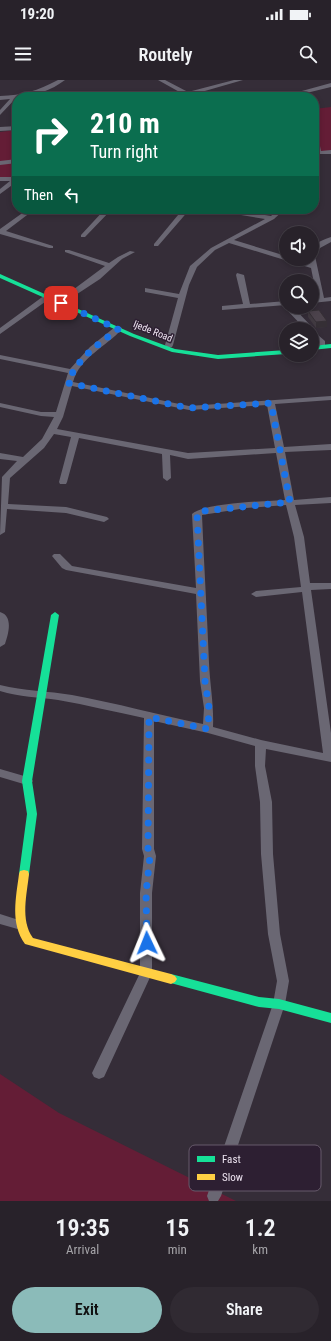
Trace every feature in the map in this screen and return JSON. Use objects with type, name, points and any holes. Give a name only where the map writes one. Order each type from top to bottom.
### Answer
[{"type":"main road","name":"Ijede Road","points":[[0,272],[169,345],[188,350],[219,353],[279,349]]},
{"type":"main road","name":"Ijede Road","points":[[0,276],[118,329],[174,351],[186,354],[218,357],[279,353]]},
{"type":"main road","points":[[55,615],[27,781],[32,814],[21,902],[21,925],[24,936],[34,943],[259,1002],[279,1004],[331,1018]]},
{"type":"street","points":[[36,92],[62,80]]},
{"type":"street","points":[[161,80],[183,92]]},
{"type":"street","points":[[195,92],[240,80]]},
{"type":"street","points":[[303,92],[331,85]]},
{"type":"street","points":[[0,98],[12,97]]},
{"type":"street","points":[[0,113],[12,102]]},
{"type":"street","points":[[0,129],[12,128]]},
{"type":"street","points":[[319,154],[331,152]]},
{"type":"street","points":[[0,163],[12,162]]},
{"type":"street","points":[[0,179],[12,178]]},
{"type":"street","points":[[0,192],[12,183]]},
{"type":"street","points":[[0,232],[25,214]]},
{"type":"street","points":[[83,236],[104,214]]},
{"type":"street","points":[[156,245],[182,214]]},
{"type":"street","points":[[248,214],[272,218]]},
{"type":"street","points":[[169,345],[186,285],[194,266],[206,253],[272,218],[276,214]]},
{"type":"street","points":[[0,232],[51,247]]},
{"type":"street","points":[[331,239],[317,247],[312,256],[321,300],[331,299]]},
{"type":"street","points":[[229,241],[314,267]]},
{"type":"street","points":[[67,251],[111,266]]},
{"type":"street","points":[[65,300],[132,252]]},
{"type":"street","points":[[240,275],[247,306]]},
{"type":"street","points":[[148,290],[183,297]]},
{"type":"street","points":[[0,332],[48,297]]},
{"type":"street","points":[[225,308],[279,304]]},
{"type":"street","points":[[295,314],[303,322]]},
{"type":"street","points":[[0,532],[6,477],[46,441],[59,415],[72,372],[94,348],[118,329]]},
{"type":"street","points":[[319,337],[328,344]]},
{"type":"street","points":[[0,357],[72,372]]},
{"type":"street","points":[[68,383],[189,408],[331,398]]},
{"type":"street","points":[[0,688],[27,694],[42,694],[208,729],[261,744],[330,758],[299,537],[290,502],[271,403]]},
{"type":"street","points":[[0,405],[41,414],[59,415]]},
{"type":"street","points":[[52,431],[166,453],[200,457],[331,447]]},
{"type":"street","points":[[63,482],[76,436]]},
{"type":"street","points":[[166,453],[167,478]]},
{"type":"street","points":[[0,456],[24,460]]},
{"type":"street","points":[[208,729],[209,708],[205,681],[198,512],[246,505],[331,500]]},
{"type":"street","points":[[2,506],[66,510],[104,519]]},
{"type":"street","points":[[57,556],[65,566],[69,568],[202,592]]},
{"type":"street","points":[[256,594],[331,586]]},
{"type":"street","points":[[0,614],[5,627],[0,644]]},
{"type":"street","points":[[99,1073],[146,972],[146,893],[150,856],[148,849],[149,717]]},
{"type":"street","points":[[231,1145],[279,1004],[283,980],[274,934],[267,854],[266,802],[260,766],[261,744]]},
{"type":"street","points":[[0,773],[27,781]]},
{"type":"street","points":[[0,919],[21,925]]},
{"type":"street","points":[[214,1196],[216,1191]]},
{"type":"shaded area","points":[[331,107],[331,151],[319,152],[319,108]]},
{"type":"shaded area","points":[[12,131],[12,178],[0,179],[0,132]]},
{"type":"shaded area","points":[[0,1074],[59,1113],[189,1178],[189,1191],[216,1191],[236,1201],[0,1201]]},
{"type":"building","points":[[319,310],[327,321],[316,322],[310,314],[319,314]]},
{"type":"traffic: fast","points":[[0,276],[132,335],[174,351],[218,357],[279,353]]},
{"type":"traffic: fast","points":[[319,347],[331,346]]},
{"type":"traffic: fast","points":[[24,874],[32,814],[27,781],[55,615]]},
{"type":"traffic: fast","points":[[171,979],[259,1002],[279,1004],[331,1018]]},
{"type":"traffic: slow","points":[[24,874],[20,918],[24,935],[29,941],[171,979]]},
{"type":"route","points":[[61,303],[118,329],[94,348],[75,368],[68,383],[189,408],[271,403],[290,502],[246,505],[203,511],[198,512],[197,514],[205,654],[205,681],[209,708],[208,729],[149,717],[150,768],[148,849],[150,856],[146,882],[147,943]]}]
